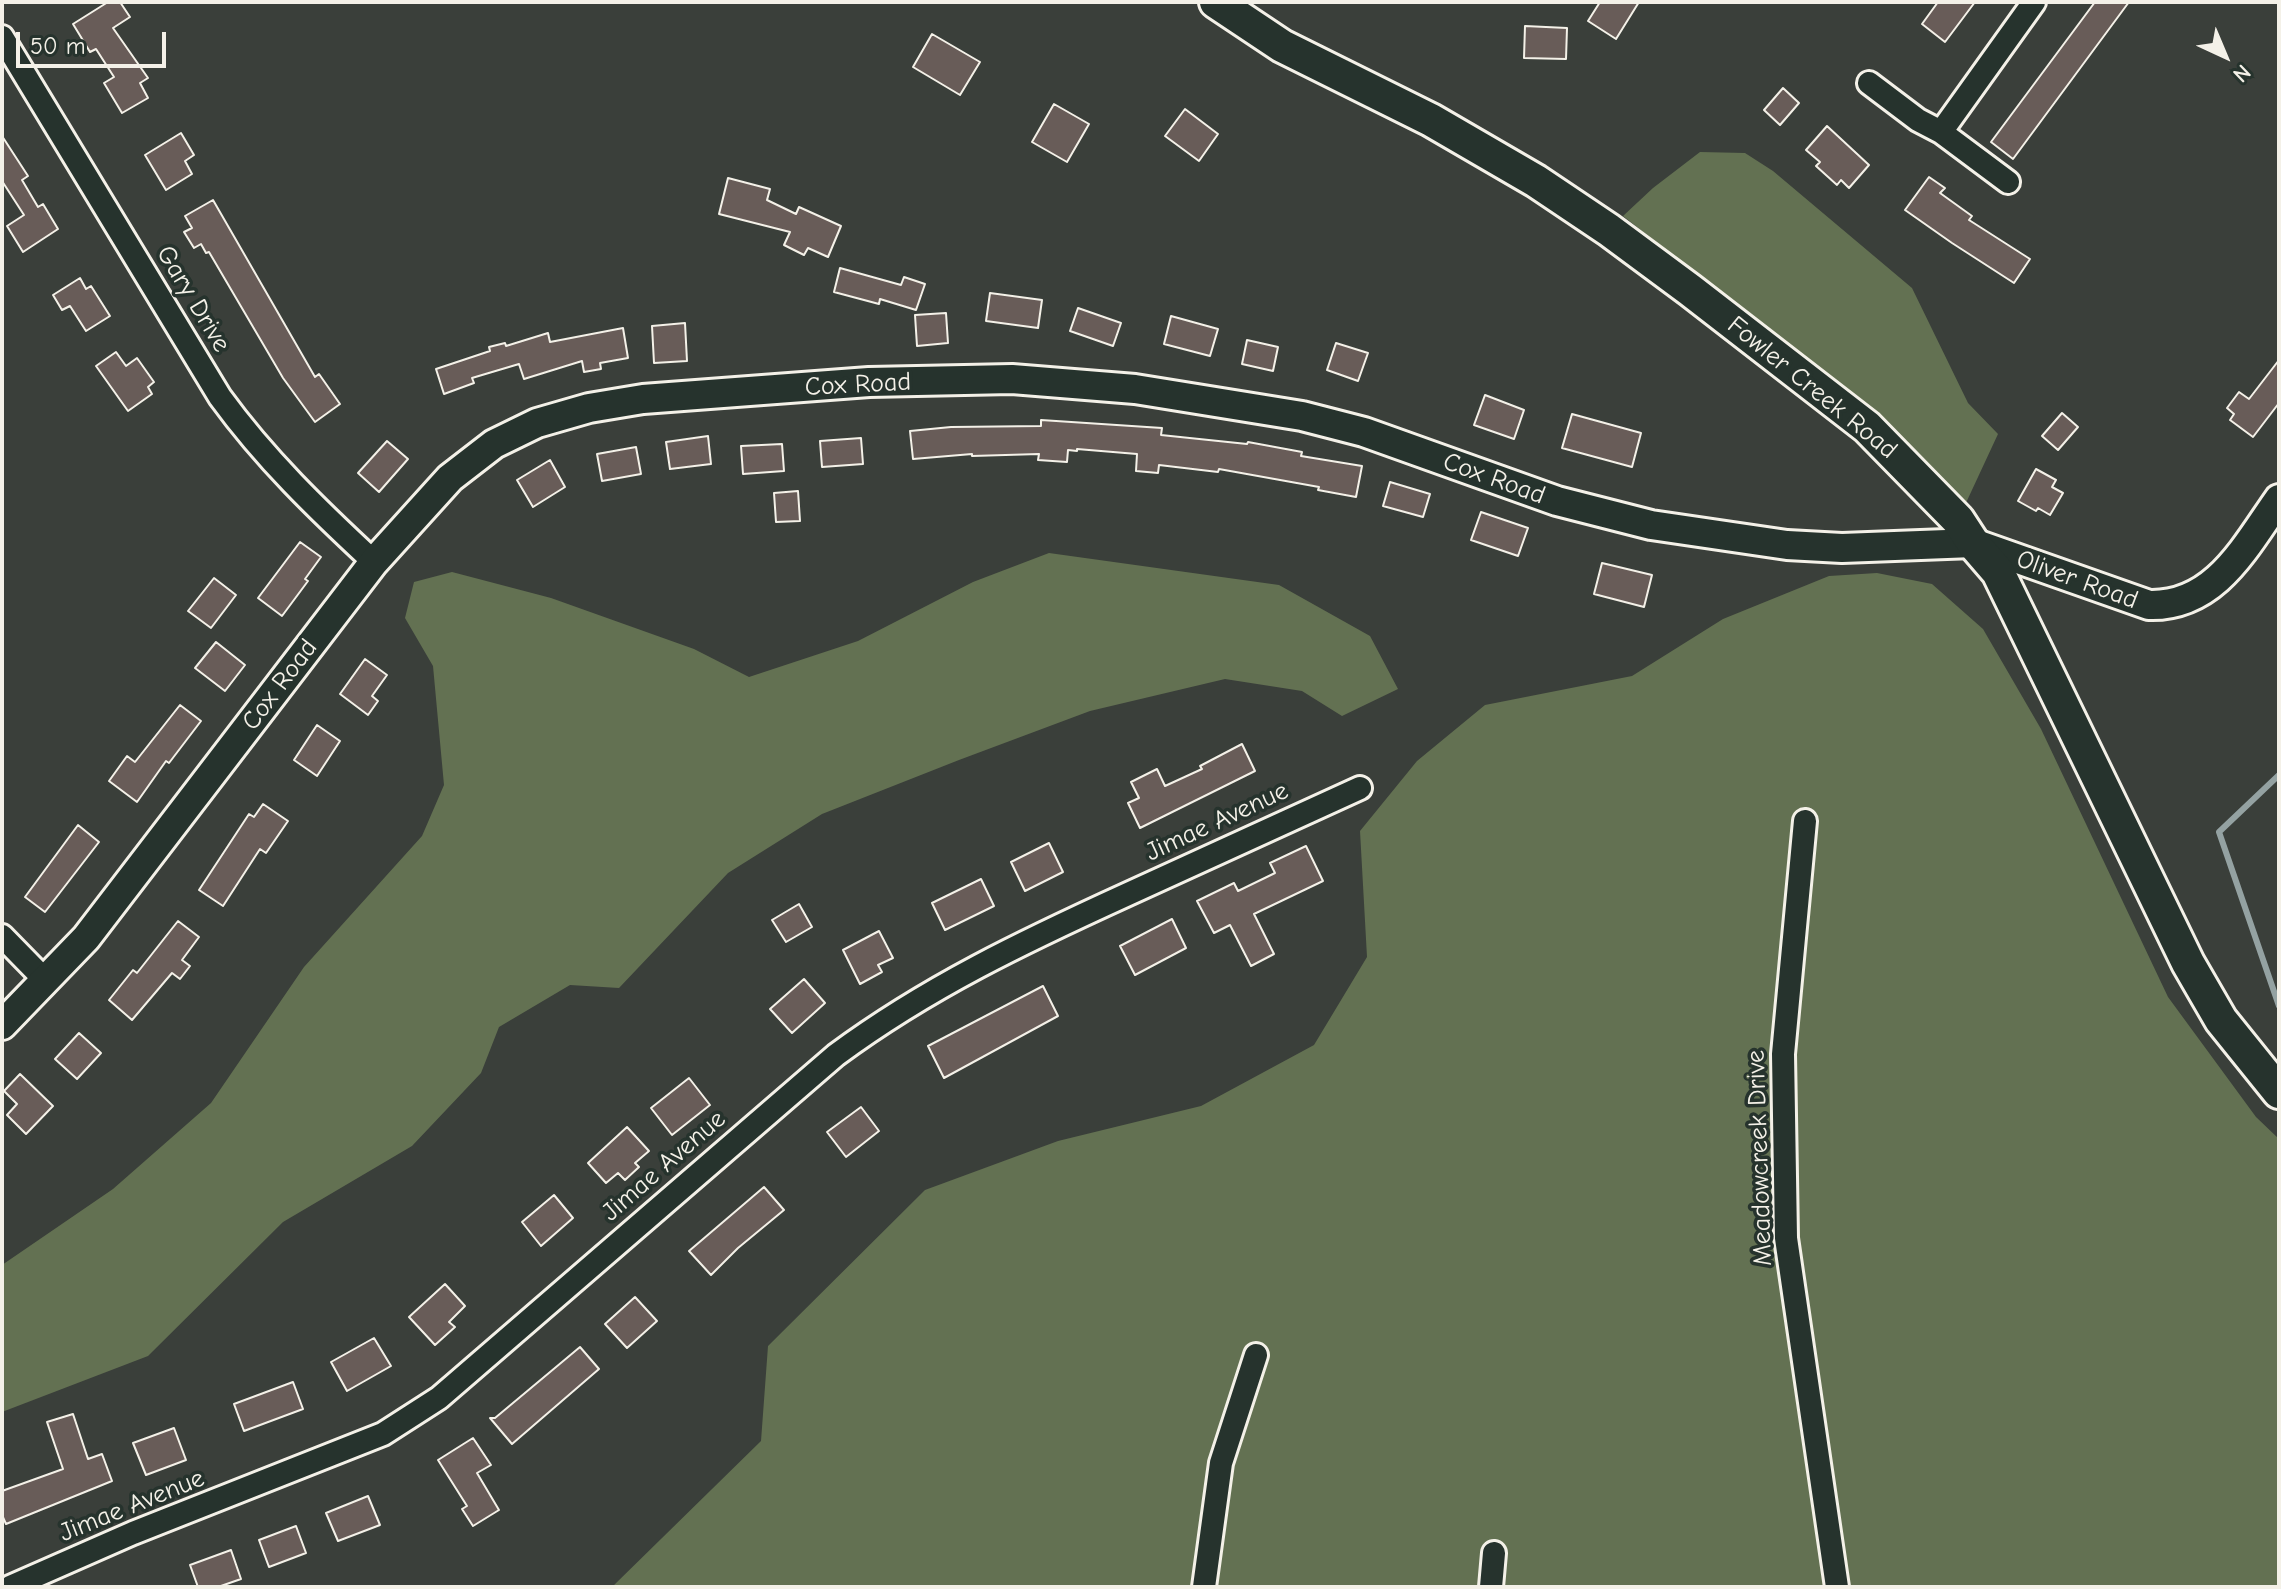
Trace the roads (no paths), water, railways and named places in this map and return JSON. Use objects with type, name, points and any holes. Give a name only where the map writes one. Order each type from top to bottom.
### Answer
[{"type":"main road","name":"Fowler Creek Road","points":[[1216,2],[1282,46],[1431,120],[1536,181],[1609,230],[1867,427],[1958,520],[1998,572],[2188,963],[2221,1020],[2279,1092]]},
{"type":"street","points":[[1941,132],[2034,2]]},
{"type":"street","name":"Gary Drive","points":[[2,37],[220,397],[251,440],[298,490],[374,562]]},
{"type":"street","points":[[1869,83],[2008,182]]},
{"type":"street","name":"Cox Road","points":[[2,1025],[46,981],[118,898],[374,562],[450,478],[494,444],[550,419],[589,408],[643,399],[869,382],[1012,379],[1135,389],[1302,416],[1364,432],[1557,501],[1651,525],[1822,547],[1973,543]]},
{"type":"street","name":"Oliver Road","points":[[1973,543],[2110,594],[2149,605],[2168,606],[2187,601],[2211,585],[2237,560],[2279,499]]},
{"type":"street","name":"Jimae Avenue","points":[[10,1587],[133,1533],[383,1434],[439,1398],[836,1055],[872,1028],[919,997],[1003,951],[1360,788]]},
{"type":"street","name":"Meadowcreek Drive","points":[[1805,821],[1783,1054],[1786,1238],[1837,1587]]},
{"type":"street","points":[[2,936],[46,981]]},
{"type":"street","points":[[1204,1587],[1221,1463],[1256,1355]]},
{"type":"street","points":[[1491,1587],[1494,1553]]},
{"type":"waterway","points":[[2279,775],[2219,832],[2279,1006]]}]
